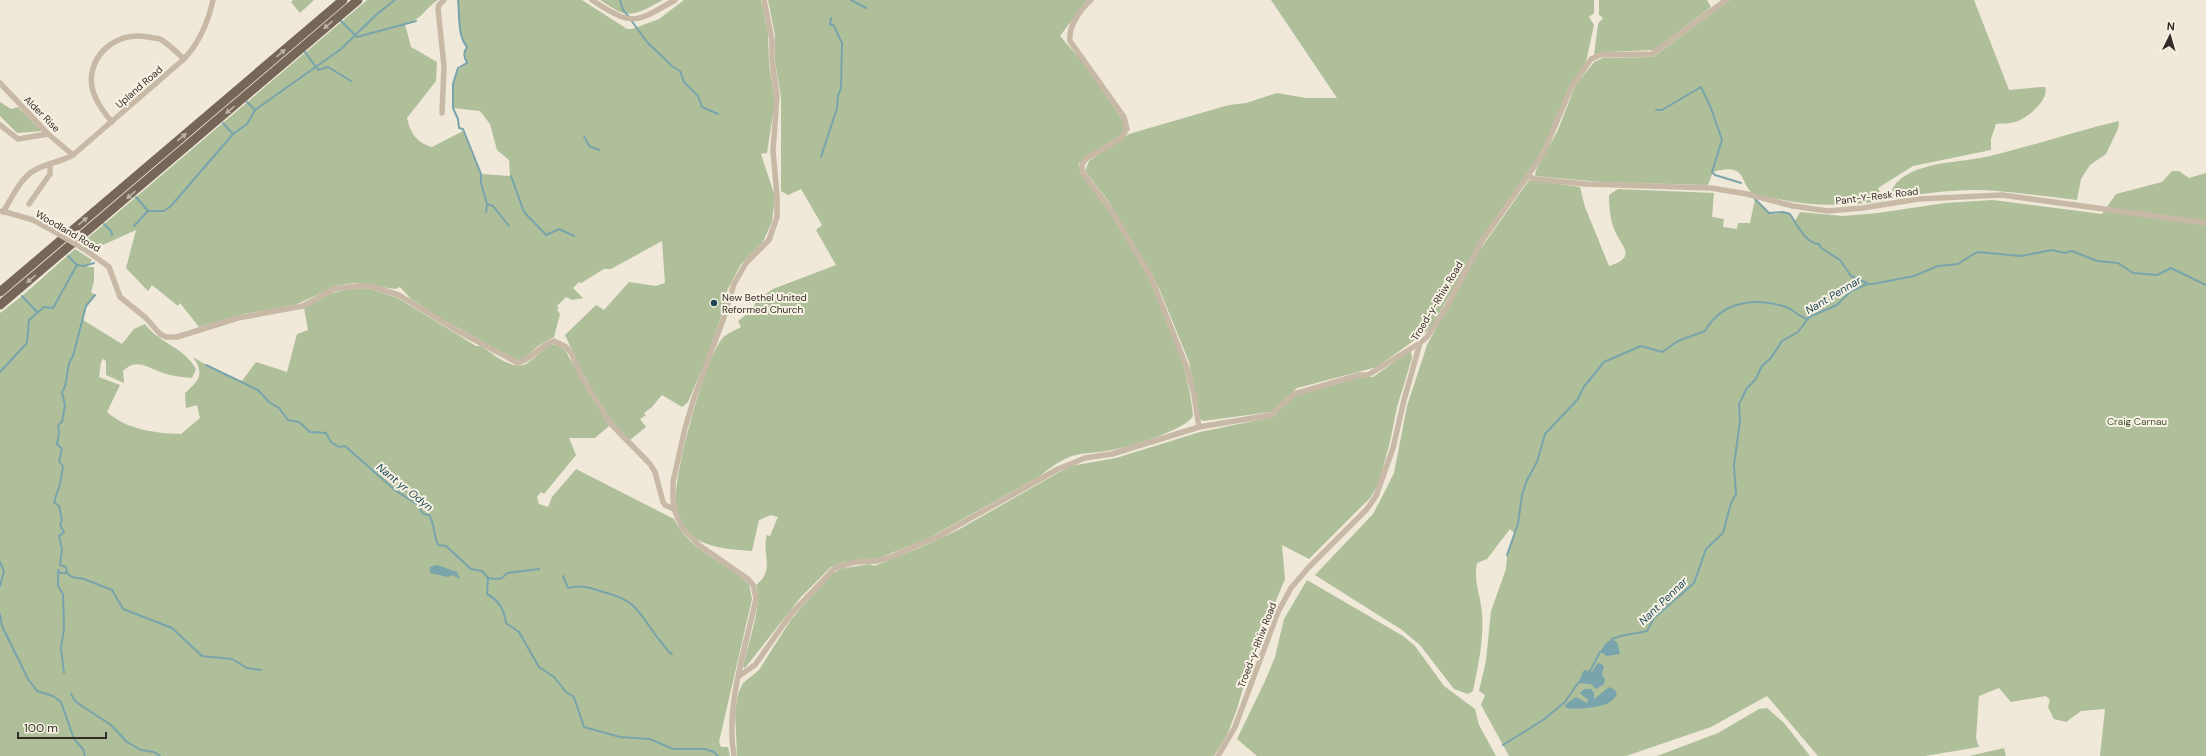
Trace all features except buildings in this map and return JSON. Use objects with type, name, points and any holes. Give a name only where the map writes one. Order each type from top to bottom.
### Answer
[{"type":"main road","points":[[0,292],[343,0]]},
{"type":"main road","points":[[0,305],[358,0]]},
{"type":"street","name":"Upland Road","points":[[2,212],[26,176],[36,169],[62,161],[73,154],[184,59],[193,49],[208,22],[213,0]]},
{"type":"street","points":[[442,113],[444,66],[438,9],[439,5],[444,0]]},
{"type":"street","points":[[592,0],[610,12],[625,18],[638,19],[649,16],[676,0]]},
{"type":"street","points":[[734,756],[732,745],[733,710],[756,598],[753,585],[748,579],[690,537],[682,528],[674,509],[674,475],[694,395],[717,339],[734,284],[746,263],[769,240],[777,218],[777,191],[772,151],[777,96],[772,60],[772,40],[764,0]]},
{"type":"street","points":[[1091,0],[1082,9],[1072,28],[1070,41],[1124,117],[1127,129],[1120,139],[1087,158],[1082,164],[1082,172],[1111,210],[1151,277],[1187,368],[1194,395],[1199,427]]},
{"type":"street","name":"Troed-y-Rhiw Road","points":[[1218,756],[1235,727],[1278,612],[1291,588],[1309,567],[1367,509],[1376,496],[1386,474],[1420,343],[1438,321],[1482,241],[1528,176],[1550,139],[1571,88],[1591,58],[1600,55],[1652,54],[1726,0]]},
{"type":"street","points":[[112,122],[100,107],[94,93],[92,73],[101,52],[119,39],[139,35],[160,39],[184,59]]},
{"type":"street","name":"Alder Rise","points":[[0,84],[48,134],[73,154]]},
{"type":"street","points":[[0,125],[18,139],[48,134]]},
{"type":"street","points":[[29,204],[50,174],[50,164]]},
{"type":"street","name":"Pant-Y-Resk Road","points":[[1528,176],[1535,179],[1586,184],[1711,188],[1747,194],[1793,206],[1828,211],[1863,208],[1918,200],[2002,195],[2206,223]]},
{"type":"street","name":"Woodland Road","points":[[2,212],[33,220],[87,251],[109,267],[120,297],[146,318],[160,334],[166,337],[177,337],[238,318],[303,306],[334,289],[357,286],[381,289],[398,296],[456,330],[518,363],[528,359],[541,347],[554,341],[566,347],[572,354],[581,376],[611,424],[650,464],[655,472],[663,502],[665,505],[674,509]]},
{"type":"street","points":[[739,676],[755,665],[791,614],[835,568],[855,562],[878,561],[894,556],[939,536],[1058,469],[1085,458],[1112,454],[1199,427],[1271,415],[1294,394],[1359,375],[1368,375],[1420,343]]},
{"type":"green space","points":[[293,0],[314,0],[300,13],[291,2]]},
{"type":"green space","points":[[367,0],[438,0],[416,20],[405,24],[411,47],[437,62],[436,81],[407,118],[412,133],[422,143],[432,147],[463,131],[481,174],[510,176],[509,160],[497,150],[490,124],[480,111],[453,108],[453,82],[457,72],[467,63],[464,51],[467,47],[460,31],[458,0],[582,0],[627,29],[632,29],[659,19],[684,0],[761,0],[768,33],[769,64],[775,100],[767,153],[761,154],[775,197],[772,222],[763,242],[741,264],[727,291],[726,295],[728,296],[708,355],[688,402],[682,407],[662,395],[652,407],[644,413],[646,415],[640,419],[646,427],[630,440],[609,418],[582,372],[565,335],[596,305],[604,310],[629,282],[656,286],[665,283],[662,241],[611,269],[604,269],[581,283],[579,282],[573,288],[583,298],[572,300],[566,297],[557,306],[559,308],[557,310],[560,314],[554,337],[538,346],[526,357],[518,361],[442,319],[411,299],[400,287],[395,289],[354,283],[336,286],[295,305],[244,314],[199,327],[180,303],[178,306],[152,285],[148,291],[126,268],[136,230],[94,249],[82,243]]},
{"type":"green space","points":[[600,0],[663,0],[646,9],[628,14],[616,10]]},
{"type":"green space","points":[[768,0],[1087,0],[1060,36],[1083,62],[1122,119],[1125,128],[1122,134],[1078,164],[1088,181],[1122,229],[1150,280],[1183,362],[1193,416],[1180,427],[1143,442],[1102,452],[1072,456],[1055,464],[1040,476],[927,539],[879,558],[844,562],[831,567],[801,597],[745,668],[743,667],[756,614],[758,593],[756,585],[762,579],[767,567],[767,535],[770,536],[778,517],[771,515],[759,520],[752,551],[735,550],[711,545],[689,533],[679,517],[676,506],[676,492],[684,447],[698,395],[706,372],[721,340],[728,334],[741,327],[738,321],[752,310],[757,300],[773,289],[836,265],[816,230],[822,225],[801,189],[788,195],[781,191],[781,97],[775,61],[775,35]]},
{"type":"green space","points":[[1271,0],[1594,0],[1594,13],[1589,17],[1594,25],[1586,62],[1540,154],[1466,267],[1430,329],[1377,367],[1297,388],[1271,412],[1203,421],[1200,419],[1189,362],[1159,288],[1109,202],[1085,171],[1089,161],[1129,134],[1163,124],[1229,105],[1246,103],[1277,93],[1306,98],[1337,98]]},
{"type":"green space","points":[[1599,0],[1707,0],[1711,7],[1654,50],[1609,52],[1594,55],[1598,24],[1603,18],[1599,15]]},
{"type":"green space","points":[[1730,0],[1974,0],[2009,90],[2045,87],[2046,92],[2041,103],[2025,117],[2013,123],[1996,124],[1991,139],[1991,150],[1913,166],[1878,188],[1884,201],[1829,205],[1802,203],[1760,196],[1750,191],[1742,176],[1738,172],[1725,169],[1713,172],[1708,185],[1601,182],[1535,176],[1536,170],[1558,130],[1575,86],[1594,62],[1603,58],[1653,57]]},
{"type":"green space","points":[[0,102],[11,109],[18,107],[42,131],[17,133],[0,116]]},
{"type":"green space","points":[[2119,121],[2118,129],[2106,154],[2090,165],[2081,179],[2077,200],[1984,190],[1930,193],[1890,199],[1890,194],[1894,186],[1900,179],[1921,168],[1990,156]]},
{"type":"green space","name":"Craig Carnau","points":[[2172,171],[2179,171],[2189,178],[2206,173],[2206,756],[2100,756],[2105,709],[2081,711],[2066,722],[2054,719],[2048,707],[2050,700],[2046,696],[2011,702],[1999,688],[1979,696],[1976,738],[1979,747],[1925,756],[1818,756],[1767,696],[1711,727],[1626,756],[1509,756],[1481,705],[1485,695],[1479,691],[1486,661],[1491,611],[1506,569],[1507,555],[1514,533],[1510,529],[1487,559],[1477,563],[1476,576],[1481,607],[1482,633],[1473,691],[1468,694],[1454,689],[1420,645],[1402,630],[1315,575],[1373,514],[1394,473],[1407,406],[1427,345],[1475,257],[1529,180],[1580,187],[1585,207],[1609,266],[1624,258],[1625,254],[1623,245],[1613,226],[1610,211],[1609,195],[1618,189],[1714,193],[1712,217],[1724,219],[1723,227],[1737,229],[1738,223],[1750,223],[1755,199],[1769,213],[1785,213],[1795,221],[1800,212],[1843,216],[1878,213],[1945,203],[1993,200],[2102,214],[2116,194],[2162,182]]},
{"type":"green space","points":[[75,249],[92,260],[87,267],[94,267],[94,281],[91,292],[95,295],[86,306],[83,320],[122,344],[134,329],[145,324],[157,336],[185,356],[196,369],[192,378],[166,374],[138,364],[128,367],[123,371],[124,383],[106,375],[106,361],[103,359],[101,362],[99,377],[120,385],[107,412],[133,427],[151,431],[181,434],[200,418],[197,405],[186,408],[185,393],[194,385],[199,377],[199,368],[193,357],[206,365],[242,381],[256,362],[287,372],[297,334],[308,330],[304,308],[329,294],[344,290],[367,288],[398,298],[476,346],[481,346],[496,357],[515,365],[520,366],[526,364],[550,344],[557,345],[565,350],[609,426],[595,438],[569,438],[576,455],[544,494],[541,492],[537,497],[539,504],[548,507],[552,497],[576,469],[674,519],[680,530],[688,539],[749,584],[752,599],[719,742],[721,747],[728,747],[730,756],[0,756],[0,313],[22,296]]},
{"type":"green space","points":[[1411,350],[1412,358],[1397,407],[1390,442],[1379,482],[1371,497],[1309,559],[1282,545],[1285,579],[1253,655],[1236,712],[1227,735],[1214,756],[737,756],[735,712],[738,694],[743,683],[759,670],[792,618],[831,575],[840,569],[870,564],[874,566],[919,548],[958,530],[1070,466],[1116,458],[1200,432],[1273,417],[1295,395],[1360,377],[1373,377]]},
{"type":"green space","points":[[1307,580],[1403,636],[1415,646],[1444,686],[1475,709],[1479,725],[1496,756],[1257,756],[1237,739],[1275,657],[1284,619]]},
{"type":"green space","points":[[1767,708],[1784,723],[1810,756],[1657,756],[1718,733],[1759,709]]},
{"type":"green space","points":[[2004,748],[2006,756],[1969,756]]},
{"type":"water","points":[[437,565],[457,572],[460,579],[453,575],[448,577],[430,573],[430,567]]},
{"type":"water","points":[[1612,639],[1617,642],[1620,654],[1607,656],[1600,652],[1605,644]]},
{"type":"water","points":[[1599,663],[1604,666],[1602,675],[1605,679],[1604,684],[1596,689],[1591,684],[1578,683],[1584,670],[1592,672]]},
{"type":"water","points":[[1609,687],[1615,690],[1617,694],[1612,700],[1605,704],[1579,709],[1565,707],[1566,704],[1576,697],[1587,703],[1588,700],[1580,693],[1584,689],[1591,689],[1594,693],[1594,699]]},
{"type":"waterway","points":[[134,226],[148,211],[164,211],[171,206],[233,134],[247,124],[255,110],[341,49],[377,14],[395,0]]},
{"type":"waterway","points":[[458,0],[460,31],[467,47],[464,55],[467,63],[458,68],[453,84],[453,108],[458,119],[459,128],[463,129],[481,174],[481,183],[487,204],[493,206],[509,226]]},
{"type":"waterway","points":[[620,0],[623,10],[629,17]]},
{"type":"waterway","points":[[851,0],[866,8]]},
{"type":"waterway","points":[[821,157],[837,108],[838,96],[841,88],[842,43],[834,26],[830,24],[831,18]]},
{"type":"waterway","points":[[631,20],[647,42],[673,67],[680,71],[684,82],[698,96],[702,107],[718,114]]},
{"type":"waterway","points":[[341,21],[357,37],[416,21]]},
{"type":"waterway","points":[[305,52],[318,70],[328,67],[351,81]]},
{"type":"waterway","points":[[1656,110],[1662,110],[1701,87],[1711,108],[1722,140],[1712,172],[1715,175],[1741,183]]},
{"type":"waterway","points":[[247,102],[255,110]]},
{"type":"waterway","points":[[223,123],[233,134]]},
{"type":"waterway","points":[[584,136],[589,146],[599,150]]},
{"type":"waterway","points":[[511,176],[524,212],[546,235],[559,229],[574,236]]},
{"type":"waterway","points":[[136,197],[148,211]]},
{"type":"waterway","points":[[1755,199],[1769,213],[1783,212],[1790,214],[1798,227],[1810,241],[1819,244],[1821,248],[1840,260],[1851,276],[1867,283]]},
{"type":"waterway","points":[[486,212],[487,204]]},
{"type":"waterway","points":[[104,224],[111,231],[112,235]]},
{"type":"waterway","name":"Nant Pennar","points":[[1612,639],[1647,631],[1654,618],[1694,583],[1706,549],[1723,533],[1731,503],[1736,494],[1734,465],[1740,421],[1739,404],[1747,388],[1755,380],[1762,366],[1771,358],[1782,341],[1798,332],[1809,317],[1837,305],[1851,291],[1867,284],[1914,276],[1938,266],[1958,264],[1977,252],[2021,256],[2052,250],[2065,253],[2072,251],[2097,261],[2118,263],[2133,273],[2157,275],[2171,268],[2206,285]]},
{"type":"waterway","points":[[68,256],[77,265]]},
{"type":"waterway","points":[[0,372],[27,343],[29,320],[44,307],[53,308],[77,265],[84,266],[94,263]]},
{"type":"waterway","points":[[95,295],[86,306],[73,356],[70,360],[66,384],[62,392],[65,405],[62,422],[58,425],[59,433],[57,444],[62,449],[59,461],[63,466],[60,484],[54,502],[59,506],[62,520],[60,525],[64,532],[59,536],[62,549],[60,565],[66,567],[67,573],[72,577],[84,579],[112,590],[123,609],[172,628],[202,656],[232,659],[247,668],[261,670]]},
{"type":"waterway","points":[[22,296],[37,312]]},
{"type":"waterway","points":[[1507,555],[1518,524],[1522,495],[1527,480],[1537,462],[1545,434],[1578,399],[1583,388],[1604,362],[1641,346],[1662,352],[1678,341],[1705,331],[1720,313],[1740,304],[1751,302],[1774,304],[1786,307],[1808,319]]},
{"type":"waterway","name":"Nant yr Odyn","points":[[206,365],[258,390],[269,402],[279,408],[288,420],[299,422],[310,432],[326,433],[331,442],[339,447],[345,446],[396,491],[417,504],[423,514],[429,515],[438,545],[446,546],[471,569],[482,571],[488,578],[487,594],[501,606],[506,623],[519,632],[539,667],[554,677],[566,692],[574,697],[584,727],[620,737],[650,739],[673,749],[705,749],[714,752],[718,756]]},
{"type":"waterway","points":[[0,562],[4,571],[0,586]]},
{"type":"waterway","points":[[488,578],[502,578],[507,573],[539,569]]},
{"type":"waterway","points":[[64,673],[61,648],[64,629],[63,594],[58,586],[58,570],[60,573],[67,573]]},
{"type":"waterway","points":[[563,576],[568,588],[588,588],[607,593],[627,601],[634,606],[663,645],[672,654]]},
{"type":"waterway","points":[[0,614],[2,626],[28,679],[37,691],[53,696],[61,702],[74,739],[83,749],[85,756]]},
{"type":"waterway","points":[[1589,673],[1600,652]]},
{"type":"waterway","points":[[1503,745],[1543,720],[1565,702],[1578,683]]},
{"type":"waterway","points":[[71,694],[76,702],[111,725],[127,742],[141,750],[154,752],[160,756]]},
{"type":"place","name":"New Bethel United Reformed Church","points":[[714,303]]}]
